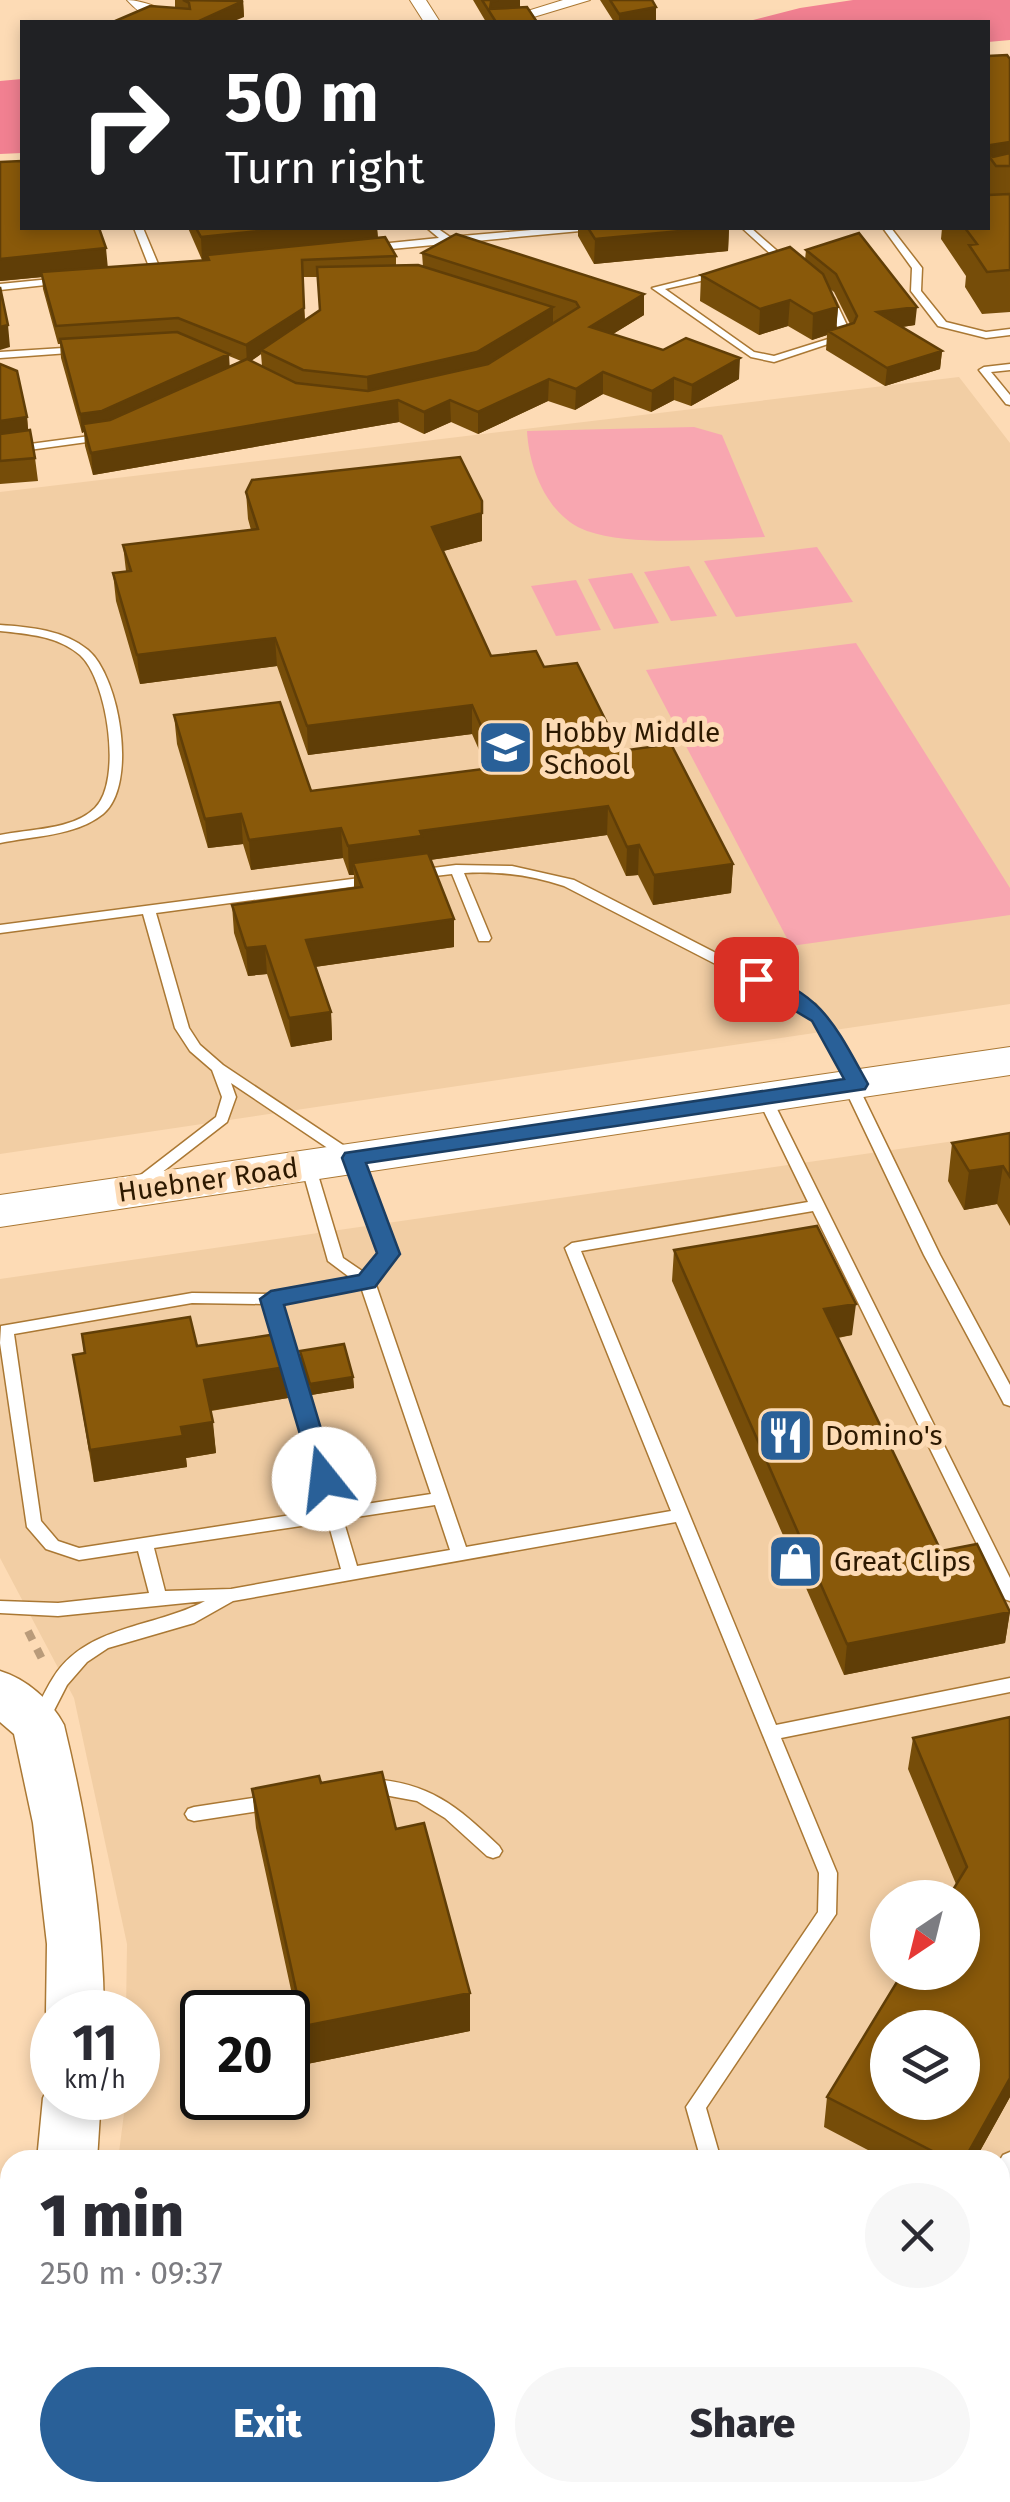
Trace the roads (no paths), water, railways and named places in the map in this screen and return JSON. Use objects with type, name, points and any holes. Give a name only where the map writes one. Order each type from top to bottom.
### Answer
[{"type":"main road","name":"Huebner Road","points":[[0,1211],[1010,1062]]},
{"type":"main road","points":[[29,1697],[60,1823],[71,1909],[74,1990]]},
{"type":"main road","points":[[68,2150],[70,2120]]},
{"type":"street","points":[[135,0],[152,14],[173,20]]},
{"type":"street","points":[[507,20],[582,0]]},
{"type":"lane","points":[[139,230],[156,271]]},
{"type":"lane","points":[[434,230],[446,240]]},
{"type":"lane","points":[[350,251],[558,230]]},
{"type":"lane","points":[[748,230],[797,272]]},
{"type":"lane","points":[[888,230],[917,268],[916,291],[942,324],[986,334],[1010,332]]},
{"type":"lane","points":[[763,264],[781,260]]},
{"type":"lane","points":[[136,273],[175,269]]},
{"type":"lane","points":[[728,272],[657,288],[750,354],[774,358],[847,336],[828,296],[812,284]]},
{"type":"lane","points":[[0,287],[78,279]]},
{"type":"lane","points":[[0,355],[91,349]]},
{"type":"lane","points":[[1010,367],[984,370],[1010,402]]},
{"type":"lane","points":[[0,451],[107,436],[125,428]]},
{"type":"lane","points":[[0,628],[45,632],[97,666],[112,716],[116,782],[104,807],[88,817],[0,839]]},
{"type":"lane","points":[[456,869],[484,938]]},
{"type":"lane","points":[[0,928],[456,869],[538,872],[569,883],[790,996],[820,1018],[932,1256],[1010,1400]]},
{"type":"lane","points":[[148,909],[182,1028],[195,1048],[330,1162],[389,1254],[367,1281],[271,1299],[192,1298],[6,1330],[32,1523],[52,1546],[79,1554],[441,1498]]},
{"type":"lane","points":[[128,1192],[222,1120],[229,1097],[218,1068]]},
{"type":"lane","points":[[764,1098],[1010,1595]]},
{"type":"lane","points":[[330,1162],[336,1261],[367,1281],[459,1552]]},
{"type":"lane","points":[[708,2150],[696,2108],[827,1914],[828,1873],[572,1248],[817,1205]]},
{"type":"lane","points":[[271,1299],[351,1574]]},
{"type":"lane","points":[[0,1606],[65,1612],[185,1593],[231,1595],[681,1515]]},
{"type":"lane","points":[[145,1544],[158,1597]]},
{"type":"lane","points":[[29,1697],[60,1681],[102,1643],[188,1618],[231,1595]]},
{"type":"lane","points":[[770,1733],[1010,1685]]},
{"type":"lane","points":[[349,1789],[406,1786],[447,1810],[493,1851]]},
{"type":"lane","points":[[194,1814],[291,1798]]},
{"type":"place","name":"Hobby Middle School","points":[[505,748]]},
{"type":"place","name":"Domino's","points":[[786,1435]]},
{"type":"place","name":"Great Clips","points":[[795,1561]]}]
